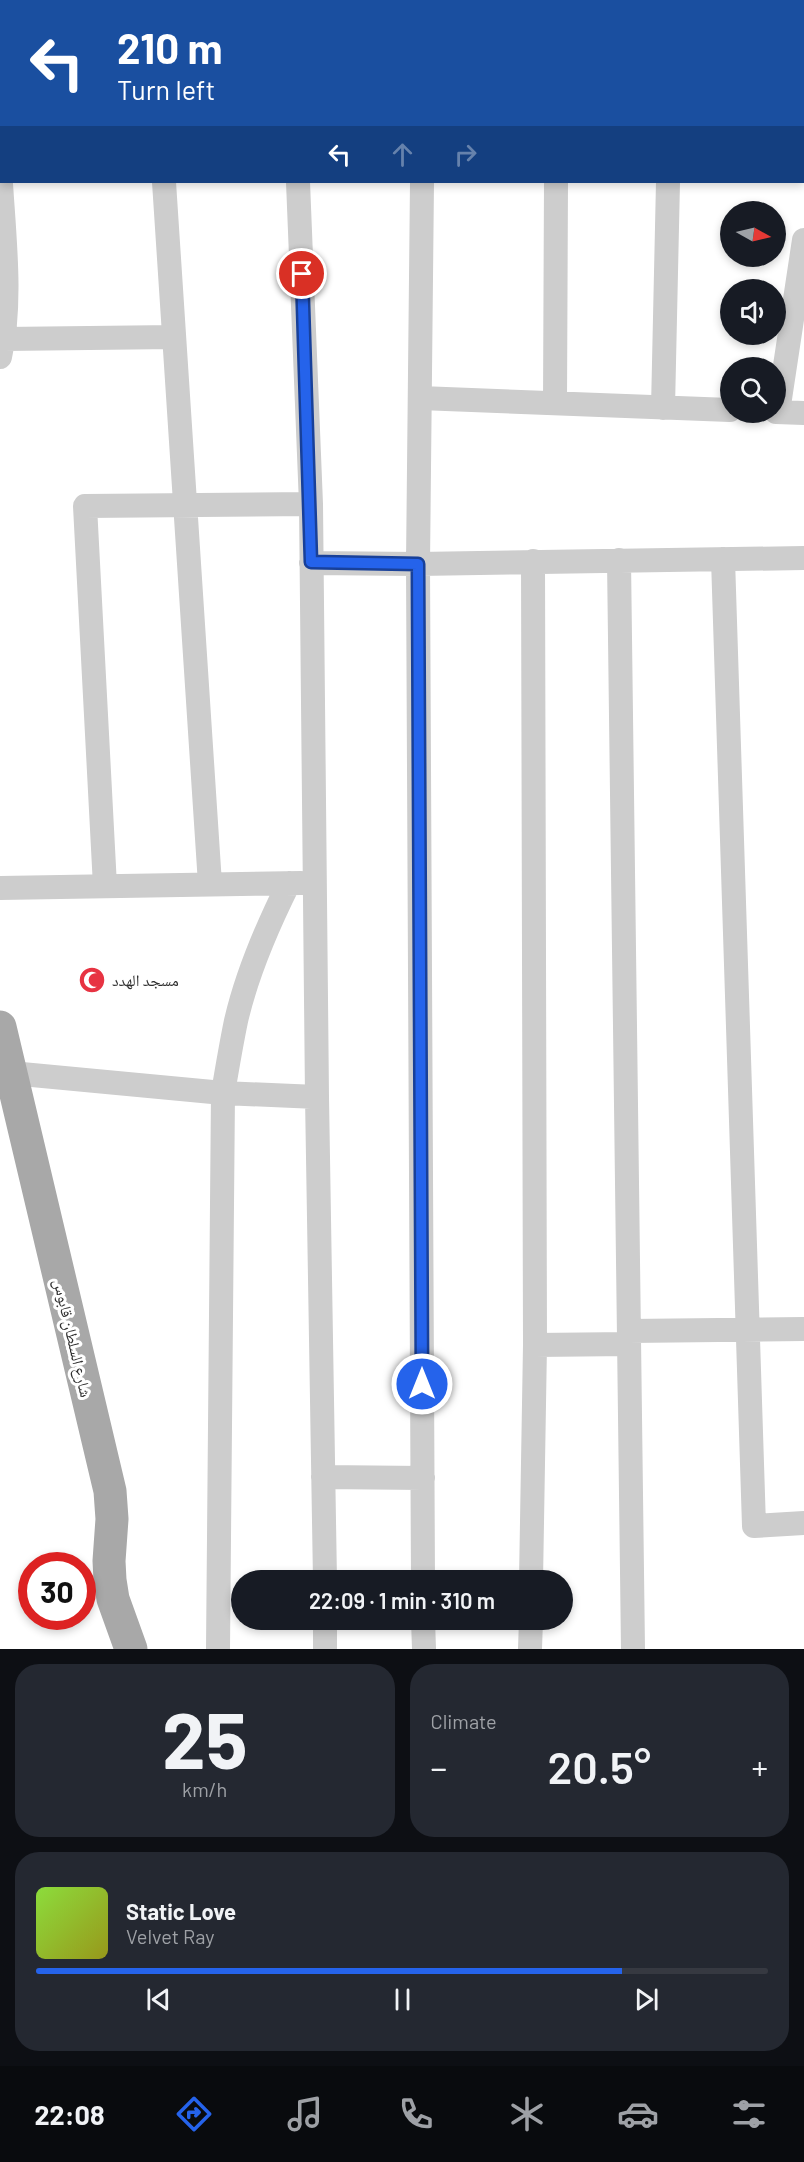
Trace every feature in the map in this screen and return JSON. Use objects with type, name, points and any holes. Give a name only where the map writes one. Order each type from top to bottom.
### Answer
[{"type":"main road","name":"شارع السلطان قابوس","points":[[0,1027],[110,1491],[112,1519],[110,1580],[113,1599],[131,1649]]},
{"type":"street","points":[[0,183],[2,348],[174,337]]},
{"type":"street","points":[[164,183],[210,884]]},
{"type":"street","points":[[298,183],[311,504],[316,1097],[325,1570]]},
{"type":"street","points":[[422,183],[418,564],[423,1570]]},
{"type":"street","points":[[555,403],[556,183]]},
{"type":"street","points":[[663,408],[668,183]]},
{"type":"street","points":[[786,357],[804,240]]},
{"type":"street","points":[[420,398],[720,410]]},
{"type":"street","points":[[786,412],[804,413]]},
{"type":"street","points":[[105,886],[85,507],[311,504]]},
{"type":"street","points":[[311,562],[418,564],[804,558]]},
{"type":"street","points":[[723,559],[754,1526],[804,1523]]},
{"type":"street","points":[[619,560],[633,1649]]},
{"type":"street","points":[[531,1570],[535,1346],[533,561]]},
{"type":"street","points":[[218,1649],[223,1093],[236,1020],[248,980],[273,915],[289,883]]},
{"type":"street","points":[[0,888],[315,883]]},
{"type":"street","points":[[11,1073],[223,1093],[316,1097]]},
{"type":"street","points":[[535,1346],[748,1330],[804,1329]]},
{"type":"street","points":[[323,1477],[423,1478]]},
{"type":"street","points":[[325,1630],[326,1649]]},
{"type":"street","points":[[423,1630],[424,1649]]},
{"type":"street","points":[[530,1649],[531,1630]]},
{"type":"place","name":"مسجد الهدد","points":[[92,980]]},
{"type":"route","points":[[302,274],[311,504],[311,562],[418,564],[422,1384]]}]
